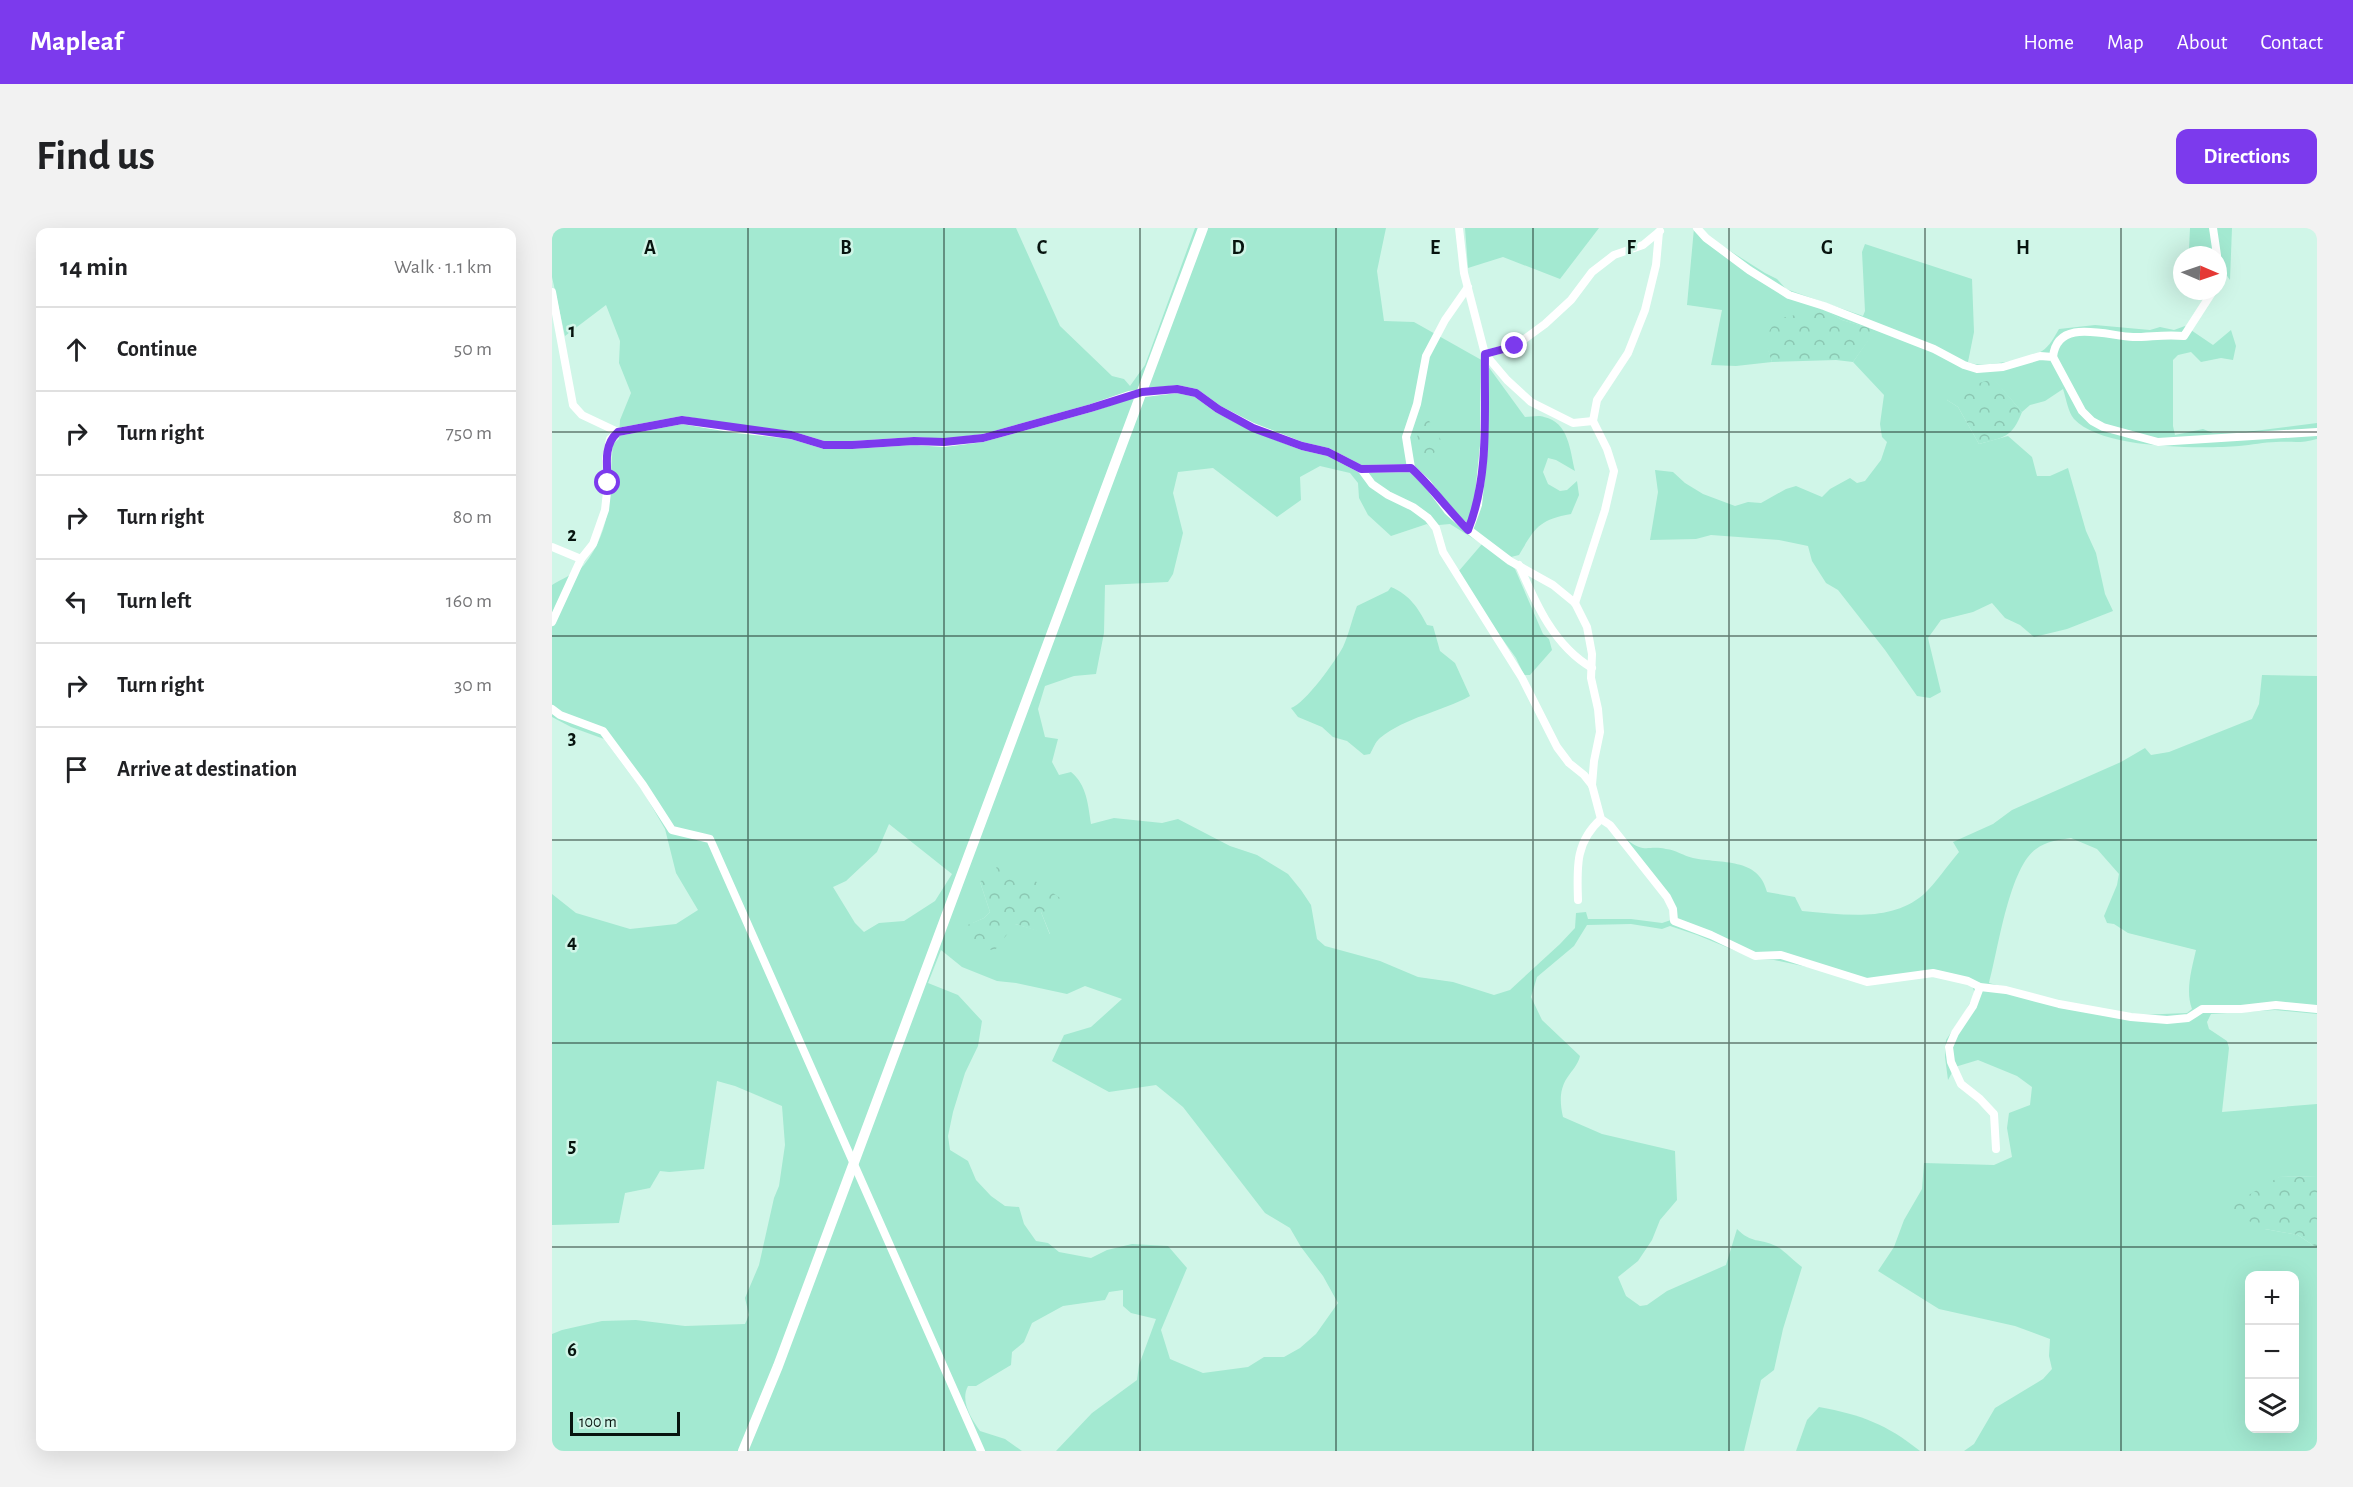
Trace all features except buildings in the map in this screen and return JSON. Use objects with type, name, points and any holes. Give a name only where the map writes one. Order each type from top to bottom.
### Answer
[{"type":"street","points":[[743,1451],[778,1366],[854,1165],[1203,228]]},
{"type":"street","points":[[1459,228],[1468,287],[1485,354],[1484,446],[1478,505],[1468,530]]},
{"type":"street","points":[[1697,228],[1706,238],[1749,270],[1789,295],[1824,306],[1934,349],[1964,365],[1977,369],[2003,367],[2040,356],[2053,357]]},
{"type":"street","points":[[2213,228],[2216,246]]},
{"type":"street","points":[[1485,354],[1515,346],[1545,324],[1571,300],[1592,272],[1614,255],[1642,244],[1661,230]]},
{"type":"street","points":[[1575,603],[1605,510],[1614,471],[1607,449],[1593,421],[1597,400],[1628,353],[1645,310],[1656,265],[1661,230]]},
{"type":"street","points":[[1468,287],[1445,320],[1426,356],[1417,404],[1406,437],[1411,468],[1427,483],[1448,511],[1468,530],[1510,561],[1553,585],[1575,603],[1587,627],[1592,654],[1591,678],[1598,709],[1600,732],[1592,785],[1601,819],[1610,825],[1666,897],[1672,909],[1674,921],[1692,930],[1711,935],[1755,956],[1782,955],[1868,982],[1933,973],[1968,981],[1980,987],[2006,990],[2059,1005],[2130,1017],[2168,1020],[2188,1018],[2202,1009],[2241,1009],[2276,1005],[2317,1009]]},
{"type":"street","points":[[552,292],[573,405],[582,415],[618,432]]},
{"type":"street","points":[[2207,300],[2184,336],[2164,333],[2138,337],[2118,336],[2085,330],[2060,339],[2053,357],[2082,411],[2092,421],[2103,427],[2158,442],[2317,432]]},
{"type":"street","points":[[1485,354],[1507,380],[1532,402],[1573,423],[1593,421]]},
{"type":"street","points":[[552,622],[581,559],[593,544],[605,510],[608,483],[606,459],[610,439],[618,432],[682,420],[791,435],[824,445],[944,442],[983,438],[1142,392],[1177,389],[1196,393],[1218,409],[1253,428],[1302,446],[1328,452],[1361,469],[1372,484],[1413,507],[1436,528],[1443,552],[1522,678],[1557,747],[1569,763],[1592,785]]},
{"type":"street","points":[[1361,469],[1411,468]]},
{"type":"street","points":[[552,547],[581,559]]},
{"type":"street","points":[[1519,565],[1533,597],[1554,634],[1579,660],[1592,668]]},
{"type":"street","points":[[552,709],[560,715],[603,731],[643,785],[672,830],[710,839],[981,1451]]},
{"type":"street","points":[[1578,900],[1577,862],[1592,827],[1601,819]]},
{"type":"street","points":[[1980,987],[1973,1006],[1955,1033],[1949,1047],[1951,1062],[1961,1084],[1994,1114],[1996,1149]]},
{"type":"green space","points":[[552,228],[1016,228],[1060,326],[1112,376],[1124,379],[1130,386],[1145,365],[1195,228],[1386,228],[1377,271],[1384,321],[1414,322],[1485,362],[1525,417],[1540,416],[1552,420],[1559,425],[1567,438],[1575,471],[1548,458],[1543,472],[1548,484],[1560,491],[1567,490],[1577,481],[1579,495],[1571,514],[1544,522],[1529,538],[1519,555],[1507,561],[1515,569],[1543,634],[1549,639],[1552,650],[1530,675],[1524,675],[1516,658],[1458,572],[1482,544],[1450,524],[1439,525],[1433,529],[1427,524],[1391,536],[1368,515],[1359,498],[1358,483],[1350,473],[1320,466],[1300,477],[1301,500],[1277,517],[1213,468],[1178,472],[1173,493],[1183,533],[1173,574],[1168,582],[1105,585],[1104,633],[1096,674],[1074,676],[1045,686],[1038,709],[1045,737],[1058,739],[1052,762],[1059,775],[1071,772],[1080,783],[1086,796],[1091,824],[1114,818],[1162,823],[1178,819],[1230,846],[1257,855],[1288,874],[1311,905],[1317,939],[1325,946],[1380,961],[1418,977],[1453,982],[1494,995],[1510,990],[1560,944],[1575,928],[1576,913],[1586,912],[1588,919],[1631,919],[1662,923],[1671,920],[1669,906],[1627,840],[1638,847],[1660,848],[1693,858],[1747,867],[1763,881],[1767,892],[1795,897],[1802,911],[1865,915],[1896,910],[1923,895],[1932,885],[1959,852],[1953,842],[1993,824],[2012,810],[2121,762],[2145,748],[2151,755],[2169,752],[2252,719],[2259,704],[2262,675],[2317,676],[2317,1014],[2275,1010],[2211,1014],[2207,1022],[2209,1029],[2227,1041],[2229,1048],[2222,1112],[2317,1104],[2317,1176],[2279,1177],[2265,1229],[2298,1235],[2317,1248],[2317,1451],[1964,1451],[1974,1444],[1995,1408],[2043,1379],[2052,1369],[2049,1356],[2050,1339],[2015,1326],[1939,1309],[1878,1271],[1894,1247],[1904,1220],[1922,1189],[1924,1163],[1994,1165],[2012,1157],[2007,1128],[2009,1113],[2030,1105],[2032,1087],[2017,1076],[1978,1060],[1955,1067],[1948,1080],[1945,1057],[1946,1040],[1975,993],[1971,984],[1932,975],[1868,984],[1831,972],[1774,960],[1758,960],[1670,926],[1662,929],[1631,924],[1587,925],[1574,946],[1537,977],[1531,997],[1542,1020],[1580,1056],[1561,1092],[1563,1117],[1602,1134],[1675,1151],[1677,1200],[1660,1220],[1652,1240],[1638,1261],[1618,1277],[1626,1296],[1640,1306],[1647,1305],[1667,1291],[1726,1265],[1737,1229],[1751,1239],[1778,1247],[1802,1267],[1783,1329],[1774,1370],[1761,1380],[1744,1451],[1056,1451],[1092,1413],[1137,1380],[1139,1365],[1156,1319],[1131,1313],[1123,1306],[1123,1290],[1109,1292],[1105,1300],[1063,1306],[1032,1323],[1024,1342],[1012,1352],[1011,1365],[976,1386],[968,1386],[966,1403],[980,1431],[1005,1439],[1022,1451],[552,1451],[552,1334],[602,1321],[636,1320],[685,1326],[745,1324],[749,1315],[745,1298],[759,1265],[774,1198],[779,1186],[785,1145],[782,1106],[717,1081],[704,1169],[660,1171],[650,1188],[625,1193],[619,1223],[552,1225],[552,894],[576,913],[630,929],[676,924],[698,910],[676,873],[665,829],[644,793],[604,739],[571,727],[552,717],[552,585],[584,565],[601,536],[610,492],[613,444],[619,439],[620,420],[631,393],[619,363],[620,341],[606,305],[565,336],[552,277]],"holes":[[[889,824],[952,874],[935,901],[904,921],[879,923],[864,932],[855,923],[833,887],[846,881],[877,852]],[[2071,838],[2097,849],[2119,874],[2117,885],[2104,916],[2107,923],[2114,924],[2128,933],[2196,950],[2189,987],[2192,1009],[2187,1013],[2138,1015],[2068,1003],[1989,983],[2006,911],[2019,873],[2027,859],[2040,846]],[[980,882],[1041,912],[1050,934],[1015,924],[973,923],[990,912]],[[941,950],[962,967],[997,981],[1067,994],[1085,986],[1122,999],[1091,1027],[1064,1035],[1052,1061],[1109,1092],[1156,1085],[1183,1107],[1265,1213],[1290,1228],[1323,1276],[1338,1303],[1316,1334],[1300,1348],[1284,1357],[1264,1357],[1248,1367],[1203,1373],[1170,1359],[1161,1330],[1187,1268],[1168,1246],[1132,1244],[1107,1250],[1091,1258],[1059,1252],[1048,1243],[1036,1241],[1024,1224],[1019,1207],[1005,1206],[991,1196],[976,1180],[968,1161],[950,1150],[948,1136],[953,1112],[965,1073],[978,1046],[982,1021],[958,995],[928,983]]]},
{"type":"green space","points":[[1465,228],[1599,228],[1560,279],[1503,257],[1468,268]]},
{"type":"green space","points":[[1694,228],[1777,279],[1786,289],[1863,316],[1865,311],[1862,252],[1865,244],[1972,279],[1974,332],[1968,362],[1974,364],[2005,362],[2036,354],[2047,347],[2059,329],[2095,325],[2150,330],[2160,327],[2174,330],[2185,326],[2213,345],[2231,330],[2236,346],[2233,360],[2221,358],[2201,362],[2191,352],[2178,355],[2173,360],[2175,435],[2203,429],[2213,433],[2238,433],[2317,423],[2317,439],[2301,442],[2201,447],[2128,442],[2087,429],[2074,419],[2063,389],[2045,401],[2030,405],[2022,412],[1994,380],[1947,400],[1958,407],[1979,444],[2008,436],[2032,457],[2037,476],[2050,476],[2068,468],[2086,531],[2096,553],[2105,594],[2113,611],[2067,629],[2034,637],[2020,625],[2005,618],[1992,603],[1973,612],[1941,620],[1928,638],[1941,692],[1930,698],[1917,696],[1885,650],[1838,590],[1826,583],[1812,561],[1808,546],[1779,540],[1711,535],[1696,539],[1650,540],[1658,492],[1655,470],[1673,472],[1703,494],[1735,506],[1748,502],[1761,503],[1796,486],[1822,497],[1830,489],[1850,478],[1857,483],[1865,481],[1881,460],[1887,442],[1882,437],[1880,424],[1884,395],[1853,362],[1875,330],[1842,320],[1822,309],[1765,339],[1772,362],[1736,366],[1711,365],[1722,310],[1687,305]]},
{"type":"green space","points":[[2190,228],[2232,228],[2230,280],[2227,276],[2227,246],[2189,246]]},
{"type":"green space","points":[[1823,309],[1842,320],[1876,330],[1853,362],[1836,360],[1772,362],[1764,339],[1777,319]]},
{"type":"green space","points":[[1994,379],[2022,412],[2011,432],[1995,440],[1979,444],[1958,407],[1947,400],[1962,389]]},
{"type":"green space","points":[[1423,411],[1441,440],[1425,470],[1415,447]]},
{"type":"green space","points":[[1391,587],[1408,598],[1427,625],[1433,626],[1440,651],[1455,663],[1470,696],[1390,731],[1378,740],[1370,754],[1364,755],[1347,741],[1333,737],[1322,727],[1298,717],[1291,708],[1312,690],[1339,653],[1357,606],[1388,591]]},
{"type":"green space","points":[[997,867],[1037,882],[1063,900],[1063,908],[1041,912],[1050,935],[1015,924],[995,950],[970,948],[962,943],[956,930],[984,918],[990,912],[980,882]]},
{"type":"green space","points":[[2317,1176],[2317,1248],[2298,1235],[2265,1229],[2225,1209],[2279,1177]]},
{"type":"green space","points":[[1819,1407],[1848,1413],[1873,1422],[1896,1434],[1920,1451],[1796,1451],[1807,1420]]},
{"type":"route","points":[[608,483],[606,459],[610,439],[618,432],[682,420],[791,435],[824,445],[944,442],[983,438],[1142,392],[1177,389],[1196,393],[1218,409],[1253,428],[1302,446],[1328,452],[1361,469],[1411,468],[1427,483],[1448,511],[1468,530],[1478,505],[1484,446],[1485,354],[1515,346]]}]
